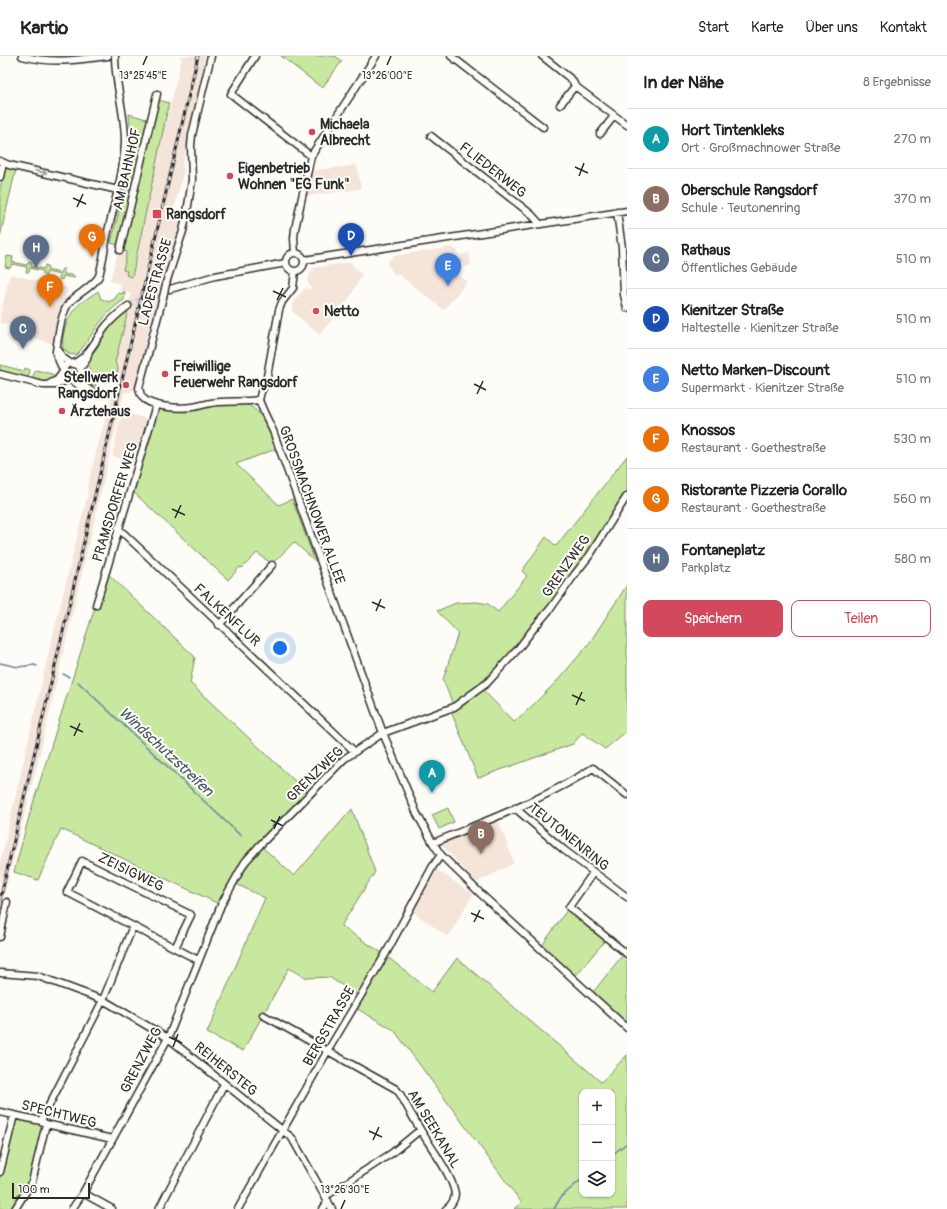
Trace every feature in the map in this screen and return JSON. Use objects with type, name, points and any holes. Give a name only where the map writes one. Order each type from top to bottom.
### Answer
[{"type":"street","points":[[22,56],[40,60],[62,61],[108,56]]},
{"type":"street","points":[[115,56],[115,70],[123,112],[124,158],[99,276],[94,283],[73,300],[66,308],[56,354],[64,377],[85,391],[100,394],[88,389],[80,380],[80,369],[87,359],[89,351],[102,332],[112,319],[128,306]]},
{"type":"street","name":"LADESTRASSE","points":[[156,405],[141,396],[139,388],[167,280],[183,231],[192,180],[192,134],[211,56]]},
{"type":"street","points":[[255,56],[231,94],[310,156]]},
{"type":"street","points":[[295,253],[295,229],[310,156],[375,56]]},
{"type":"street","points":[[452,56],[543,127]]},
{"type":"street","points":[[542,56],[572,80],[575,86],[627,126]]},
{"type":"street","points":[[560,105],[575,86]]},
{"type":"street","name":"AM BAHNHOF","points":[[120,250],[157,94]]},
{"type":"street","points":[[600,134],[614,116]]},
{"type":"street","name":"FLIEDERWEG","points":[[431,136],[531,214],[540,224]]},
{"type":"street","points":[[0,177],[1,162],[118,190]]},
{"type":"street","points":[[304,260],[627,211]]},
{"type":"street","points":[[617,212],[622,248],[624,295],[627,308]]},
{"type":"street","points":[[295,253],[300,255],[304,260],[304,265],[301,269],[295,271],[288,268],[286,263],[287,257],[290,254],[295,253]]},
{"type":"street","points":[[170,289],[215,276],[286,263]]},
{"type":"street","points":[[156,405],[191,407],[219,402],[246,402],[259,400],[266,382],[280,305],[293,288],[295,271]]},
{"type":"street","points":[[57,346],[63,358],[78,365],[80,369]]},
{"type":"street","points":[[47,385],[57,380],[66,365],[72,363],[89,351]]},
{"type":"street","points":[[0,374],[47,385],[56,385],[77,380],[80,376]]},
{"type":"street","name":"GROSSMACHNOWER ALLEE","points":[[259,400],[273,431],[383,733],[411,796],[417,814],[433,843],[441,854],[467,881],[627,1028]]},
{"type":"street","name":"PRAMSDORFER WEG","points":[[96,605],[156,405]]},
{"type":"street","name":"GRENZWEG","points":[[72,1209],[83,1193],[168,1038],[221,905],[245,862],[344,759],[383,733],[450,709],[487,683],[518,649],[551,608],[590,555],[627,496]]},
{"type":"street","name":"FALKENFLUR","points":[[118,528],[355,752]]},
{"type":"street","points":[[219,625],[272,565]]},
{"type":"street","name":"TEUTONENRING","points":[[433,843],[572,782],[593,768],[627,795]]},
{"type":"street","name":"TEUTONENRING","points":[[515,808],[593,873],[627,898]]},
{"type":"street","name":"BERGSTRASSE","points":[[238,1209],[327,1052],[385,955],[441,854]]},
{"type":"street","name":"ZEISIGWEG","points":[[175,948],[190,915],[82,862],[67,892],[198,960]]},
{"type":"street","points":[[593,873],[569,907],[627,954]]},
{"type":"street","points":[[0,937],[8,902]]},
{"type":"street","points":[[15,1209],[32,1182],[44,1123],[103,1000],[133,926]]},
{"type":"street","name":"REIHERSTEG","points":[[0,973],[38,976],[103,1000],[168,1038],[292,1138],[332,1209]]},
{"type":"street","name":"AM SEEKANAL","points":[[263,1015],[327,1052],[396,1089],[436,1154],[454,1188],[455,1195],[450,1206],[446,1209]]},
{"type":"street","points":[[159,1209],[224,1084]]},
{"type":"street","name":"SPECHTWEG","points":[[0,1112],[112,1139]]},
{"type":"street","points":[[0,1172],[14,1115]]},
{"type":"street","points":[[323,1209],[327,1199],[392,1153],[420,1130]]},
{"type":"street","points":[[83,1193],[112,1209]]},
{"type":"shaded area","points":[[179,56],[205,56],[182,168],[184,169],[174,209],[184,211],[147,336],[136,388],[130,392],[124,393],[39,757],[0,911],[0,863],[47,660],[88,493],[87,488],[118,369],[115,362],[131,295],[130,293],[120,291],[121,284],[110,281],[152,121],[166,124],[182,57]]},
{"type":"shaded area","points":[[357,165],[361,189],[306,196],[311,171]]},
{"type":"shaded area","points":[[454,247],[454,250],[457,250],[459,255],[469,253],[471,265],[464,267],[463,263],[455,264],[457,267],[454,272],[467,282],[444,310],[398,274],[394,275],[387,263],[393,256]]},
{"type":"shaded area","points":[[351,262],[362,275],[349,299],[319,335],[291,310],[294,306],[292,304],[306,287],[309,290],[311,287],[307,281],[311,272],[314,271],[313,268]]},
{"type":"shaded area","points":[[10,274],[68,288],[55,345],[12,332],[14,326],[0,323],[0,316]]},
{"type":"shaded area","points":[[122,411],[146,419],[133,463],[112,456]]},
{"type":"shaded area","points":[[497,816],[514,863],[476,883],[442,845]]},
{"type":"shaded area","points":[[437,870],[473,894],[448,937],[413,912]]},
{"type":"green space","points":[[281,56],[335,56],[342,61],[322,88]]},
{"type":"green space","points":[[156,99],[169,103],[132,277],[126,275],[127,271],[123,270],[127,252],[121,250],[121,246],[111,243],[129,163],[129,114],[150,120]]},
{"type":"green space","points":[[8,167],[16,169],[0,237],[0,189],[5,168]]},
{"type":"green space","points":[[7,256],[13,257],[12,262],[27,265],[29,261],[32,262],[31,266],[44,269],[45,265],[48,266],[47,270],[60,273],[62,269],[64,269],[64,274],[75,276],[74,278],[63,276],[62,280],[59,279],[60,275],[47,272],[46,276],[43,275],[43,271],[30,268],[29,272],[26,272],[27,267],[12,264],[10,268],[5,267]]},
{"type":"green space","points":[[98,291],[101,299],[108,302],[115,299],[118,293],[122,294],[125,292],[124,300],[110,311],[76,355],[68,354],[66,350],[63,350],[63,344],[65,328],[68,321],[74,310],[82,302]]},
{"type":"green space","points":[[128,311],[115,362],[118,369],[116,379],[99,375],[95,387],[87,382],[90,371],[87,363],[110,327]]},
{"type":"green space","points":[[0,365],[24,371],[25,368],[30,370],[28,378],[0,371]]},
{"type":"green space","points":[[69,368],[73,368],[75,372],[73,376],[69,376],[67,374],[67,370]]},
{"type":"green space","points":[[36,370],[52,374],[55,379],[46,382],[31,380]]},
{"type":"green space","points":[[79,389],[96,396],[96,399],[85,396],[84,398],[81,397],[82,394],[73,393],[71,396],[67,395],[69,390]]},
{"type":"green space","points":[[206,403],[244,404],[251,406],[261,416],[276,449],[236,464],[279,505],[292,499],[315,561],[294,542],[272,564],[257,553],[242,568],[240,567],[228,580],[131,490],[156,405],[175,407]]},
{"type":"green space","points":[[627,456],[627,496],[551,608],[481,688],[514,722],[558,680],[588,645],[627,585],[627,731],[605,749],[582,733],[573,744],[478,778],[450,709],[454,707],[443,680],[458,633],[437,611],[456,603],[477,602],[488,604],[498,612],[527,576],[522,571],[546,537],[556,546]]},
{"type":"green space","points":[[106,572],[195,657],[190,683],[310,795],[260,845],[294,876],[352,809],[375,872],[341,926],[385,955],[432,992],[457,958],[601,1082],[627,1055],[627,1209],[514,1209],[521,1202],[394,1030],[354,1007],[360,997],[329,977],[307,978],[289,968],[243,1051],[207,1033],[265,898],[234,883],[221,905],[61,829],[38,880],[14,872],[30,813]]},
{"type":"green space","points":[[448,808],[454,822],[439,829],[432,815]]},
{"type":"green space","points":[[569,907],[607,938],[573,979],[541,947]]},
{"type":"green space","points":[[625,952],[627,954],[627,1026],[590,996]]},
{"type":"green space","points":[[14,1115],[46,1124],[32,1182],[15,1209],[0,1209],[0,1171]]},
{"type":"waterway","name":"Windschutzstreifen","points":[[0,663],[18,667],[37,666]]},
{"type":"waterway","name":"Windschutzstreifen","points":[[63,674],[69,677]]},
{"type":"waterway","name":"Windschutzstreifen","points":[[78,682],[241,836]]},
{"type":"waterway","points":[[615,1153],[627,1143]]},
{"type":"waterway","points":[[554,1209],[561,1197],[579,1182]]},
{"type":"tunnel","points":[[128,306],[141,299],[169,289]]},
{"type":"railway","points":[[0,900],[198,56]]},
{"type":"place","name":"Michaela Albrecht","points":[[312,132]]},
{"type":"place","name":"Eigenbetrieb Wohnen \"EG Funk\"","points":[[230,176]]},
{"type":"place","name":"Rangsdorf","points":[[157,214]]},
{"type":"place","name":"Kienitzer Straße","points":[[351,256]]},
{"type":"place","name":"Ristorante Pizzeria Corallo","points":[[92,257]]},
{"type":"place","name":"Fontaneplatz","points":[[36,268]]},
{"type":"place","name":"Netto Marken-Discount","points":[[448,286]]},
{"type":"place","name":"Knossos","points":[[50,307]]},
{"type":"place","name":"Netto","points":[[316,311]]},
{"type":"place","name":"Rathaus","points":[[23,349]]},
{"type":"place","name":"Freiwillige Feuerwehr Rangsdorf","points":[[165,374]]},
{"type":"place","name":"Stellwerk Rangsdorf","points":[[126,385]]},
{"type":"place","name":"Ärztehaus","points":[[62,411]]},
{"type":"place","name":"Hort Tintenkleks","points":[[432,793]]},
{"type":"place","name":"Oberschule Rangsdorf","points":[[481,854]]}]
